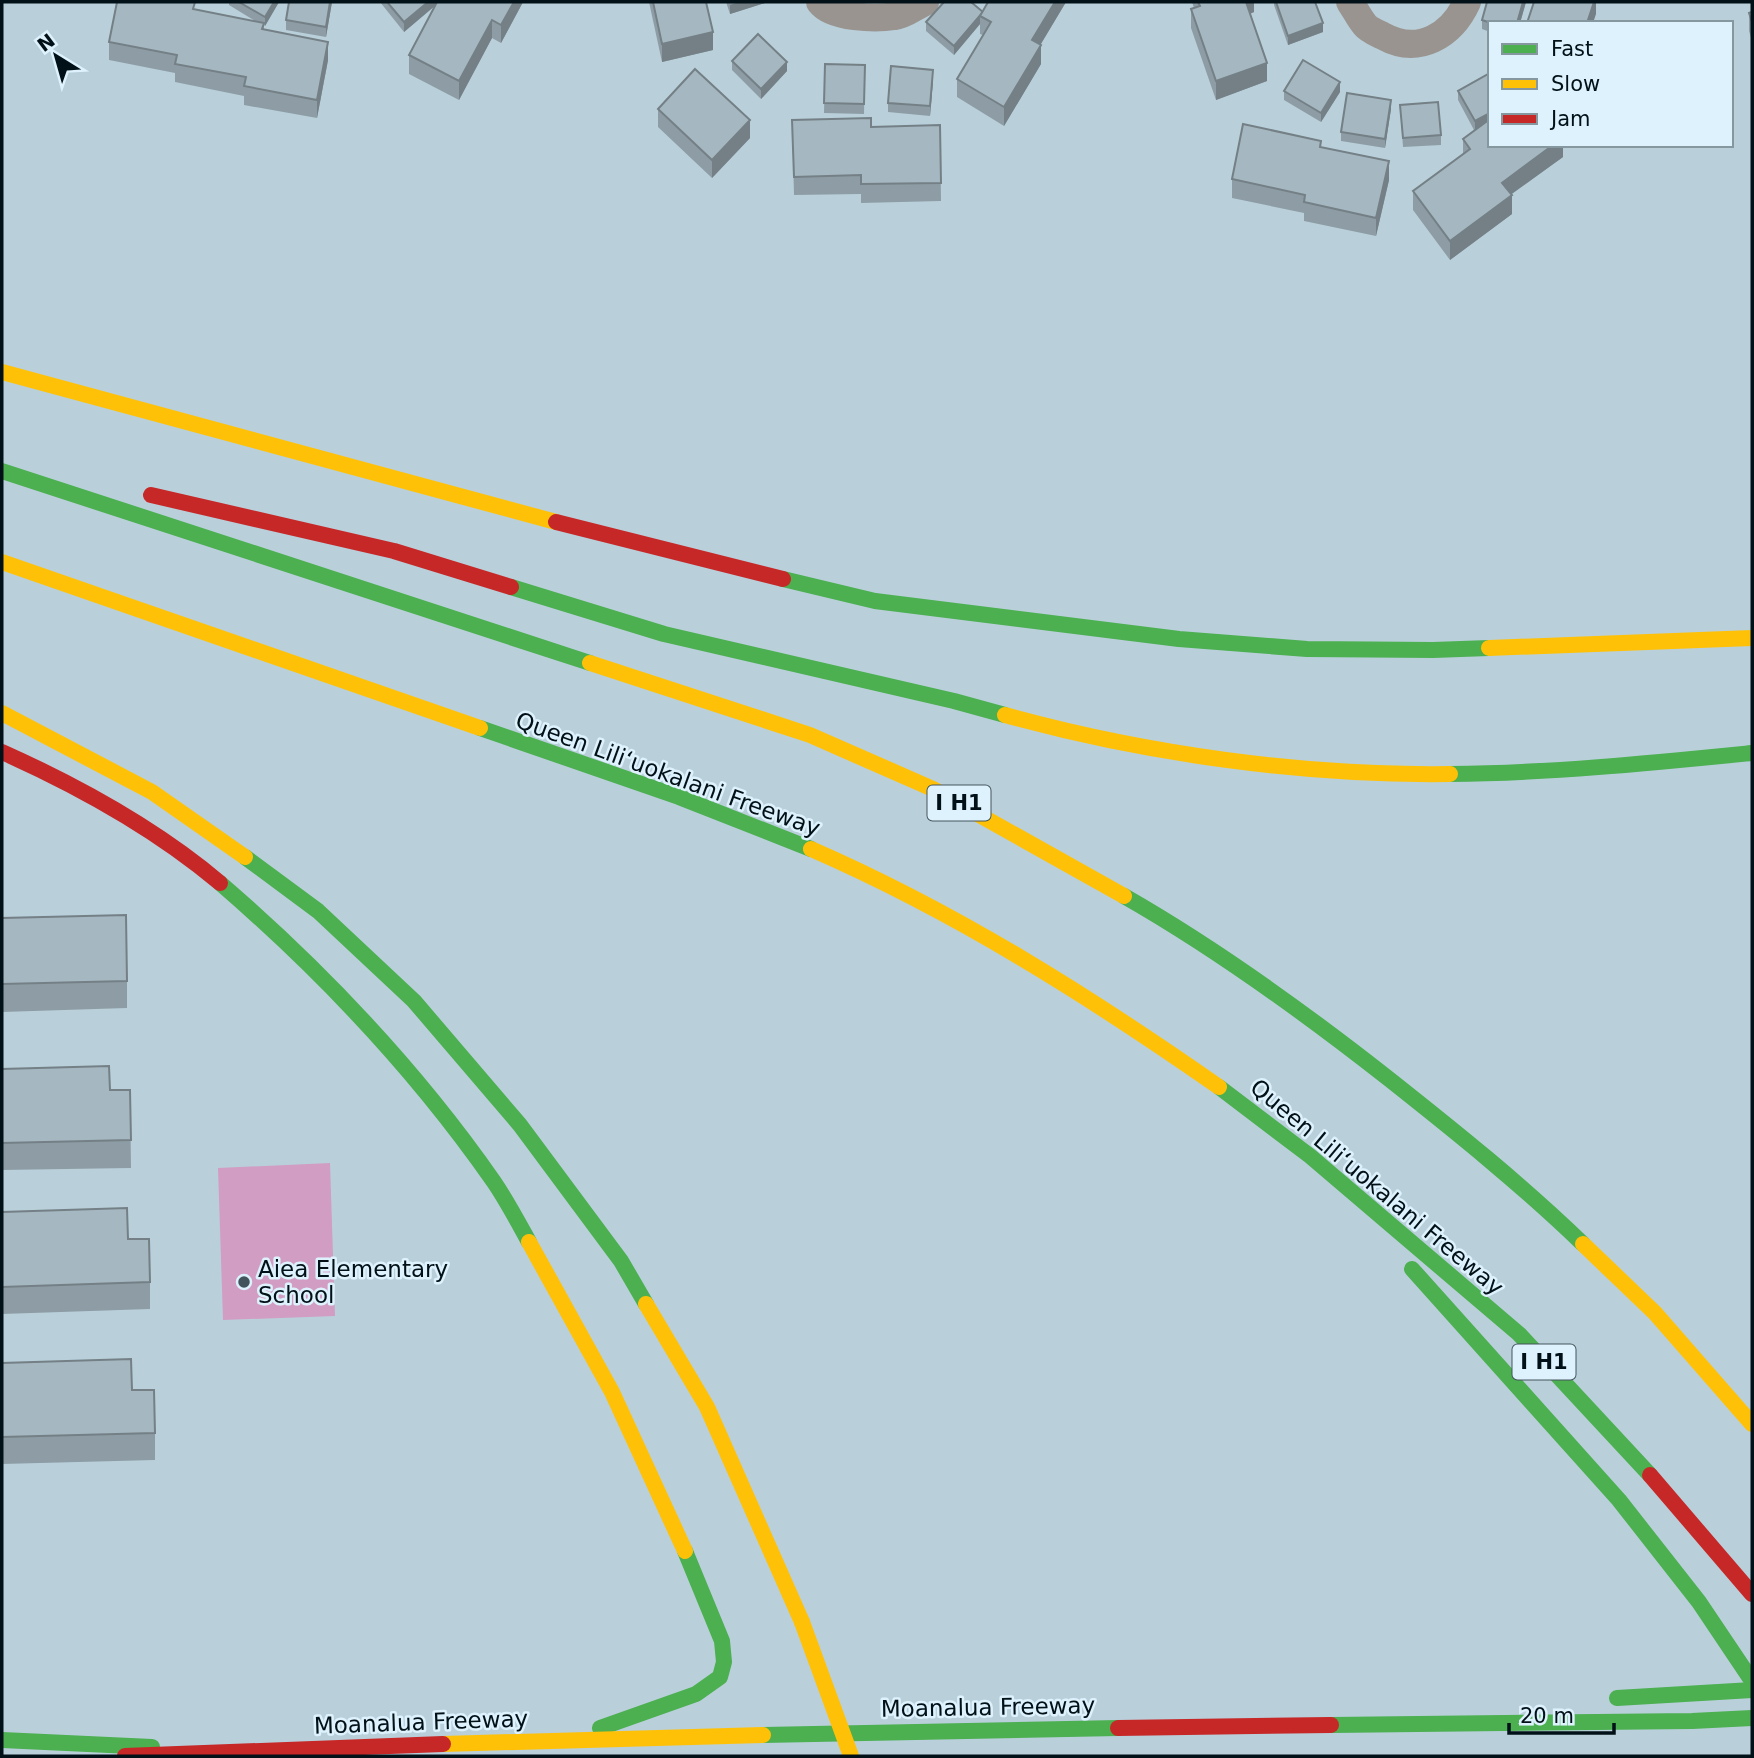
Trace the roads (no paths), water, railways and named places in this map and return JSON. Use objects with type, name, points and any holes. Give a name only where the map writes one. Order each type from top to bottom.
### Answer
[{"type":"highway","points":[[2,372],[617,538],[876,601],[1179,639],[1307,649],[1433,650],[1752,638]]},
{"type":"highway","points":[[2,461],[69,477]]},
{"type":"highway","name":"I H1","points":[[2,471],[810,735],[933,789],[1156,914],[1306,1014],[1459,1134],[1542,1205],[1655,1313],[1752,1423]]},
{"type":"highway","points":[[137,492],[394,551],[664,634],[954,701],[1030,722],[1185,754],[1348,772],[1433,774],[1602,768],[1752,753]]},
{"type":"highway","name":"Queen Liliʻuokalani Freeway","points":[[2,562],[679,797],[787,839],[868,874],[1047,972],[1168,1051],[1310,1156],[1519,1334],[1677,1504],[1752,1594]]},
{"type":"highway","points":[[2,713],[152,792],[223,840],[318,911],[414,1001],[520,1125],[621,1261],[707,1407],[802,1622],[851,1756]]},
{"type":"highway","points":[[2,752],[58,777],[135,824],[203,869],[280,935],[340,994],[416,1079],[495,1184],[555,1286],[612,1392],[677,1529],[715,1621],[722,1641],[724,1662],[719,1677],[696,1694],[565,1741]]},
{"type":"highway","points":[[1310,1156],[1619,1500],[1699,1602],[1752,1681]]},
{"type":"highway","points":[[1607,1699],[1752,1690]]},
{"type":"highway","points":[[1242,1725],[1486,1707]]},
{"type":"highway","name":"Moanalua Freeway","points":[[224,1750],[790,1733],[1752,1718]]},
{"type":"highway","points":[[2,1740],[224,1750]]},
{"type":"highway","points":[[124,1756],[224,1750]]},
{"type":"street","points":[[820,2],[823,6],[848,16],[897,16],[925,2]]},
{"type":"street","points":[[1350,2],[1366,27],[1391,40],[1415,44],[1439,37],[1460,17],[1467,2]]},
{"type":"place","name":"Aiea Elementary School","points":[[244,1282]]}]
